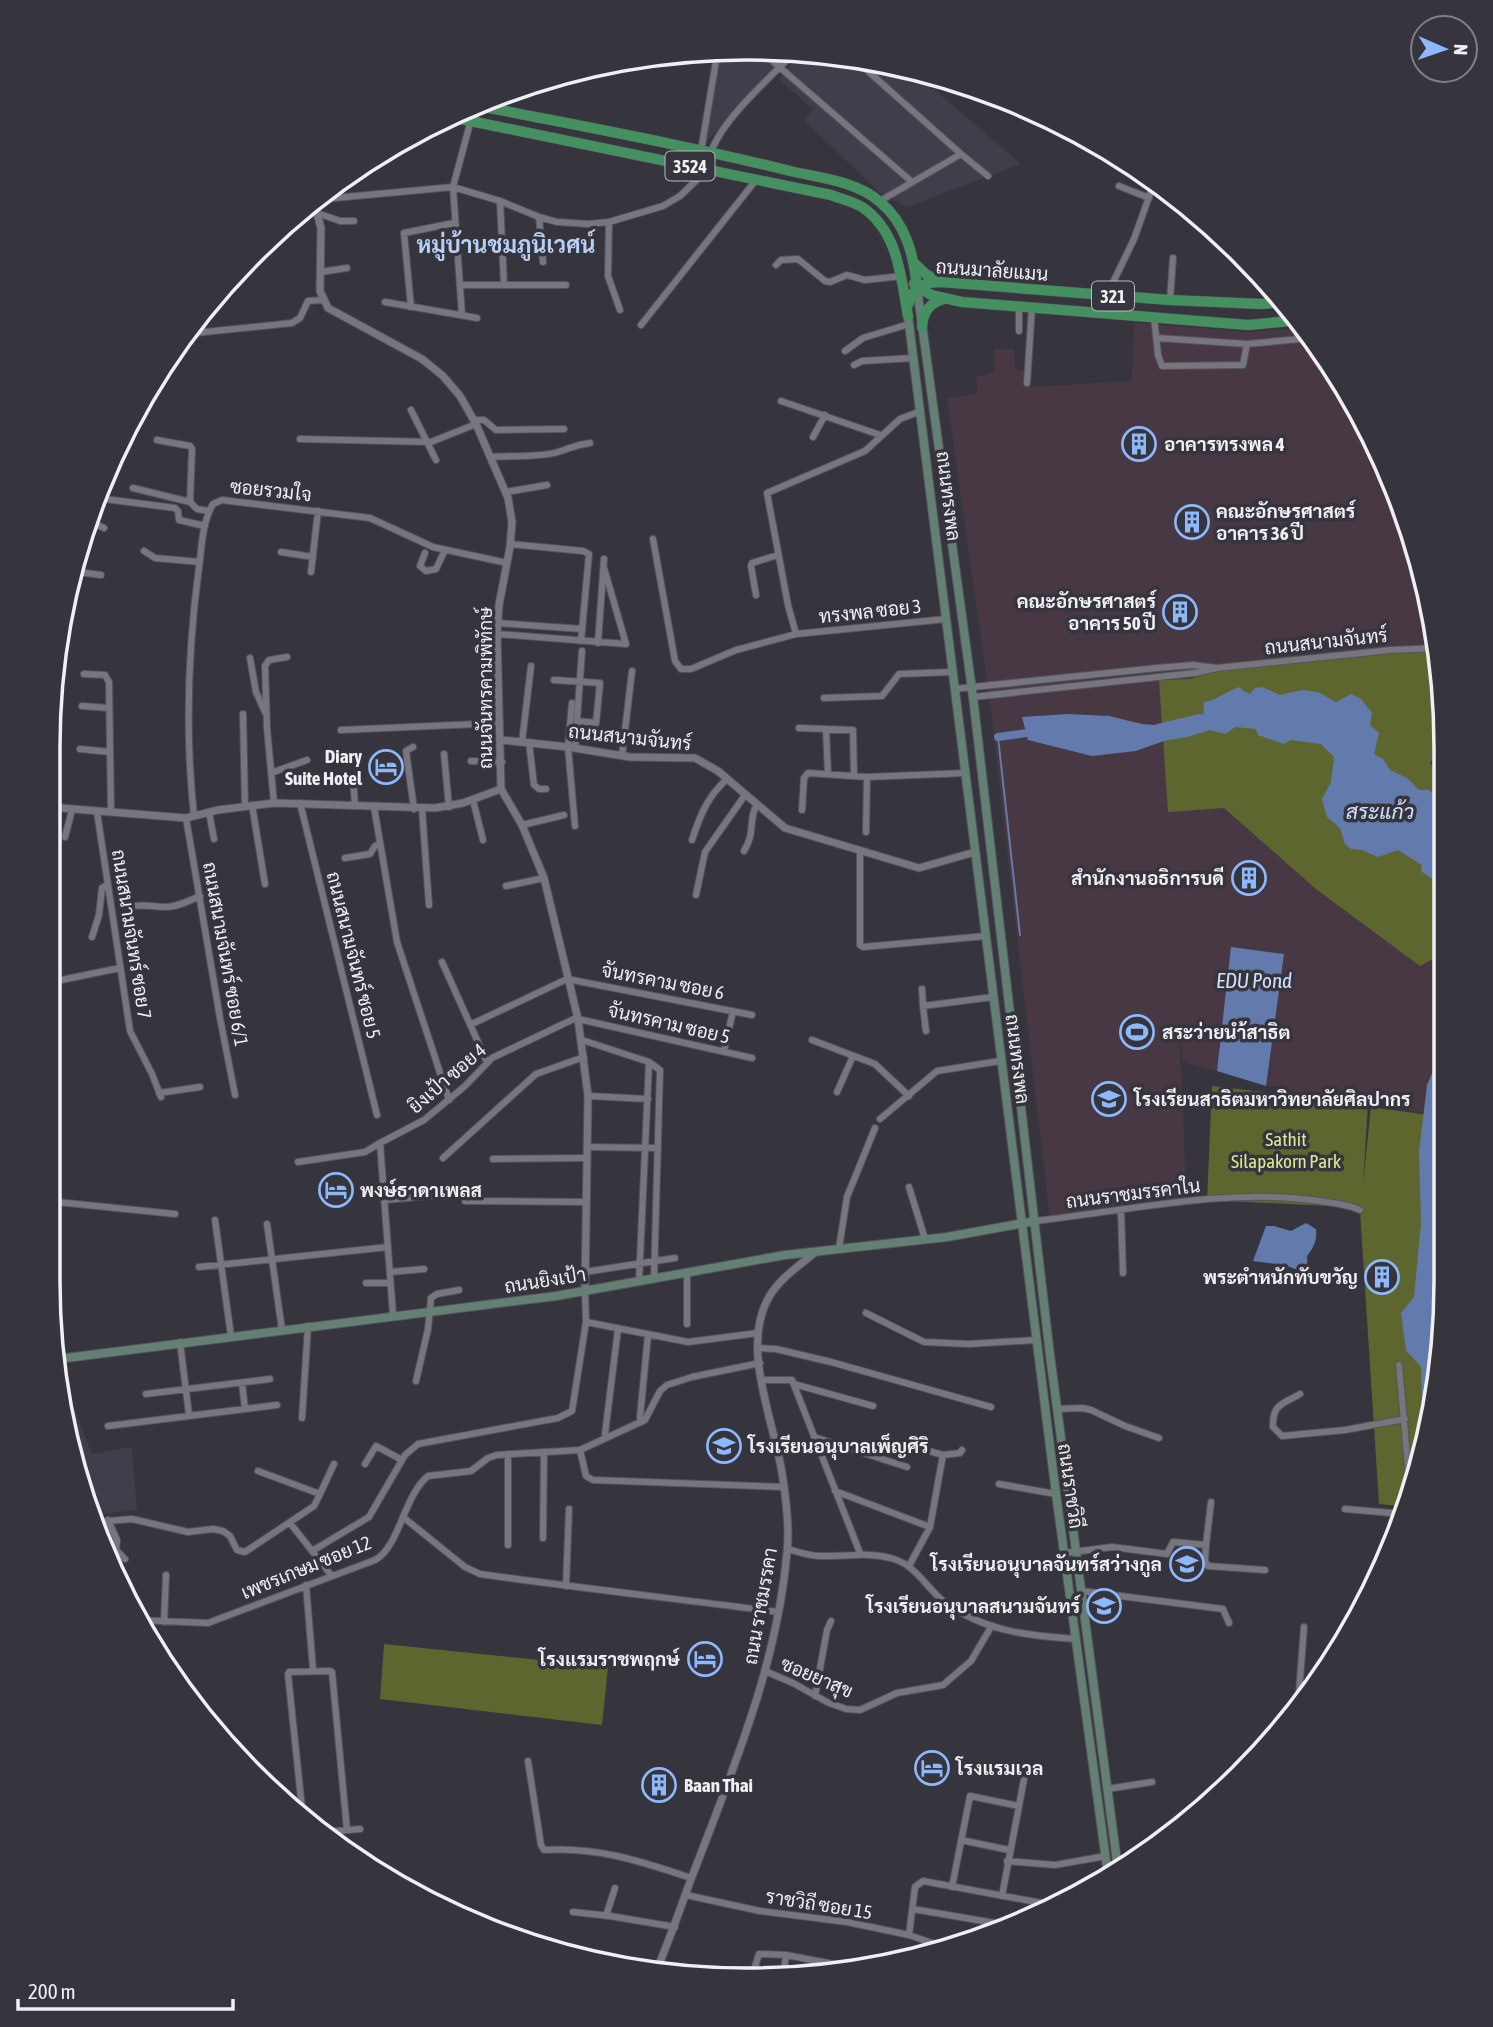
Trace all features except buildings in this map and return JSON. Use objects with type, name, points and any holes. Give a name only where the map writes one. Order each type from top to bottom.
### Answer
[{"type":"highway","name":"ถนนทรงพล","points":[[493,109],[706,151],[856,187],[880,201],[900,226],[915,264],[918,288]]},
{"type":"highway","name":"ถนนทรงพล","points":[[466,120],[831,195],[861,207],[883,229],[901,272],[908,320]]},
{"type":"highway","points":[[915,264],[927,275],[941,282]]},
{"type":"highway","points":[[901,272],[918,288],[911,295],[908,320]]},
{"type":"highway","name":"ถนนมาลัยแมน","points":[[1271,303],[1170,300],[941,282],[924,284],[918,288],[945,299],[1019,306],[1248,325],[1286,321]]},
{"type":"highway","points":[[922,327],[926,310],[937,301],[945,299]]},
{"type":"main road","name":"ถนนทรงพล","points":[[918,288],[972,686],[1035,1221]]},
{"type":"main road","name":"ถนนทรงพล","points":[[908,320],[1022,1225]]},
{"type":"main road","points":[[976,855],[992,856]]},
{"type":"main road","name":"ถนนยิงเป้า","points":[[64,1358],[585,1290],[785,1255],[925,1239],[1035,1221]]},
{"type":"main road","name":"ถนนราชวิถี","points":[[1035,1221],[1117,1859]]},
{"type":"main road","name":"ถนนราชวิถี","points":[[1022,1225],[1084,1709],[1107,1865]]},
{"type":"main road","points":[[1084,1709],[1096,1708]]},
{"type":"street","points":[[333,197],[453,187],[500,201],[539,217],[577,224],[608,222],[663,206],[680,196],[701,168],[706,151],[717,61]]},
{"type":"street","points":[[772,61],[912,183]]},
{"type":"street","points":[[706,151],[747,101],[786,61]]},
{"type":"street","points":[[867,71],[988,176]]},
{"type":"street","points":[[462,315],[453,187],[472,117]]},
{"type":"street","points":[[880,201],[961,154]]},
{"type":"street","points":[[641,325],[756,180]]},
{"type":"street","points":[[1119,186],[1149,198]]},
{"type":"street","points":[[1107,295],[1134,239],[1151,191]]},
{"type":"street","points":[[500,201],[504,284]]},
{"type":"street","points":[[317,213],[340,221],[354,220]]},
{"type":"street","points":[[198,333],[292,323],[300,318],[308,300],[323,300],[320,291],[321,228],[317,213]]},
{"type":"street","points":[[539,217],[543,262]]},
{"type":"street","points":[[608,222],[608,276],[620,310]]},
{"type":"street","points":[[411,307],[404,233],[454,223]]},
{"type":"street","points":[[1170,300],[1173,258]]},
{"type":"street","points":[[776,265],[780,260],[798,259],[825,281],[830,282],[847,275],[865,280],[901,272]]},
{"type":"street","points":[[320,272],[347,268]]},
{"type":"street","points":[[460,285],[566,285]]},
{"type":"street","name":"ถนนจันทรคามพิทักษ์","points":[[323,300],[328,308],[422,359],[443,376],[460,396],[475,422],[506,492],[512,522],[497,623],[502,740],[501,789],[522,825],[544,878],[582,1040],[588,1096],[585,1290]]},
{"type":"street","points":[[385,302],[477,318]]},
{"type":"street","points":[[1019,306],[1019,331]]},
{"type":"street","points":[[1027,383],[1032,307]]},
{"type":"street","points":[[1154,317],[1161,365],[1243,365],[1247,344]]},
{"type":"street","points":[[845,351],[863,338],[908,320]]},
{"type":"street","points":[[1157,338],[1247,344],[1300,339]]},
{"type":"street","points":[[854,365],[862,361],[913,358]]},
{"type":"street","points":[[781,401],[880,435]]},
{"type":"street","points":[[411,410],[436,460]]},
{"type":"street","points":[[796,634],[767,493],[865,451],[900,419],[920,411]]},
{"type":"street","points":[[813,437],[825,415]]},
{"type":"street","points":[[300,439],[427,443],[484,419],[496,430],[564,429]]},
{"type":"street","points":[[157,440],[190,446],[192,449],[190,502]]},
{"type":"street","points":[[491,457],[549,453],[562,451],[570,445],[590,443]]},
{"type":"street","points":[[506,492],[547,485]]},
{"type":"street","points":[[133,488],[190,502],[197,509],[209,512]]},
{"type":"street","points":[[106,499],[175,508],[179,520],[205,526]]},
{"type":"street","name":"ซอยรวมใจ","points":[[190,817],[189,701],[200,562],[205,526],[213,504],[222,500],[353,515],[382,522],[444,551],[507,563]]},
{"type":"street","points":[[311,572],[318,511]]},
{"type":"street","points":[[97,525],[104,528]]},
{"type":"street","name":"ทรงพล ซอย 3","points":[[653,539],[675,662],[681,669],[691,669],[736,650],[796,634],[946,619]]},
{"type":"street","points":[[510,544],[583,551],[589,554],[581,641]]},
{"type":"street","points":[[144,551],[155,558],[200,562]]},
{"type":"street","points":[[425,553],[419,566],[432,571],[436,569],[444,551]]},
{"type":"street","points":[[281,552],[313,557]]},
{"type":"street","points":[[756,594],[752,563],[778,555]]},
{"type":"street","points":[[598,643],[604,559]]},
{"type":"street","points":[[497,634],[626,644],[604,568]]},
{"type":"street","points":[[82,573],[101,575]]},
{"type":"street","points":[[497,623],[582,629]]},
{"type":"street","name":"ถนนสนามจันทร์","points":[[973,697],[1195,673],[1217,668],[1426,648]]},
{"type":"street","points":[[571,748],[577,721],[582,651]]},
{"type":"street","points":[[274,803],[266,713],[266,662],[287,657]]},
{"type":"street","points":[[250,658],[256,692],[266,713]]},
{"type":"street","name":"ถนนสนามจันทร์","points":[[954,689],[1193,665],[1217,668]]},
{"type":"street","points":[[531,666],[526,742],[534,785],[536,788],[546,789]]},
{"type":"street","points":[[622,756],[632,671]]},
{"type":"street","points":[[824,698],[882,696],[899,674],[952,673]]},
{"type":"street","points":[[84,674],[108,678],[111,812]]},
{"type":"street","points":[[555,680],[600,683],[596,723],[577,721]]},
{"type":"street","points":[[572,703],[575,826]]},
{"type":"street","points":[[82,706],[109,708]]},
{"type":"street","points":[[243,714],[249,806],[265,884]]},
{"type":"street","points":[[341,730],[500,723]]},
{"type":"street","points":[[799,729],[849,728],[855,731],[854,776]]},
{"type":"street","points":[[826,729],[828,774]]},
{"type":"street","name":"ถนนสนามจันทร์","points":[[502,740],[622,756],[695,758],[708,764],[785,828],[919,868],[976,855]]},
{"type":"street","points":[[413,747],[406,751],[418,809],[429,905]]},
{"type":"street","points":[[80,749],[110,752]]},
{"type":"street","points":[[444,754],[449,807]]},
{"type":"street","points":[[271,773],[307,760]]},
{"type":"street","points":[[471,761],[502,762]]},
{"type":"street","points":[[802,810],[806,774],[867,777],[965,772]]},
{"type":"street","points":[[353,777],[355,806]]},
{"type":"street","points":[[866,832],[867,777]]},
{"type":"street","points":[[692,840],[704,806],[714,790],[727,779]]},
{"type":"street","points":[[60,808],[190,817],[274,803],[418,809],[449,807],[501,789]]},
{"type":"street","points":[[696,895],[705,852],[745,794]]},
{"type":"street","points":[[473,800],[483,840]]},
{"type":"street","name":"ถนนสนามจันทร์ ซอย 5","points":[[300,803],[377,1115]]},
{"type":"street","points":[[744,851],[752,838],[753,813],[757,805]]},
{"type":"street","points":[[374,807],[403,965],[449,1100]]},
{"type":"street","points":[[65,838],[72,810]]},
{"type":"street","name":"ถนนสนามจันทร์ ซอย 7","points":[[97,812],[130,1031],[160,1095],[200,1087]]},
{"type":"street","points":[[209,812],[214,839]]},
{"type":"street","points":[[522,825],[564,815]]},
{"type":"street","name":"ถนนสนามจันทร์ ซอย 6/1","points":[[190,817],[200,896],[235,1095]]},
{"type":"street","points":[[345,858],[370,854],[375,846],[380,844]]},
{"type":"street","points":[[860,850],[860,945],[863,947],[986,936]]},
{"type":"street","points":[[506,886],[544,878]]},
{"type":"street","points":[[92,937],[99,915],[102,888],[108,884]]},
{"type":"street","points":[[129,907],[144,903],[165,907],[200,896]]},
{"type":"street","points":[[442,962],[488,1062]]},
{"type":"street","points":[[61,980],[120,968]]},
{"type":"street","points":[[472,1024],[567,979]]},
{"type":"street","name":"จันทรคาม ซอย 6","points":[[567,979],[752,1015]]},
{"type":"street","points":[[922,989],[926,1031]]},
{"type":"street","points":[[923,1006],[993,997]]},
{"type":"street","points":[[724,1051],[733,1011]]},
{"type":"street","name":"ยิงเป้า ซอย 4","points":[[298,1163],[365,1152],[414,1127],[449,1100],[501,1052],[578,1018]]},
{"type":"street","name":"จันทรคาม ซอย 5","points":[[578,1018],[752,1058]]},
{"type":"street","points":[[582,1040],[649,1062],[659,1068],[654,1278]]},
{"type":"street","points":[[812,1040],[879,1066],[909,1096]]},
{"type":"street","points":[[837,1092],[853,1056]]},
{"type":"street","points":[[443,1158],[536,1074],[584,1057]]},
{"type":"street","points":[[880,1119],[937,1071],[1000,1061]]},
{"type":"street","points":[[639,1281],[649,1062]]},
{"type":"street","points":[[588,1096],[648,1098]]},
{"type":"street","points":[[839,1248],[846,1197],[875,1128]]},
{"type":"street","points":[[380,1143],[393,1315]]},
{"type":"street","points":[[587,1147],[658,1148]]},
{"type":"street","points":[[493,1159],[587,1158]]},
{"type":"street","points":[[909,1187],[925,1239]]},
{"type":"street","points":[[385,1200],[439,1195]]},
{"type":"street","name":"ถนนราชมรรคาใน","points":[[1035,1221],[1227,1198],[1304,1199],[1360,1210]]},
{"type":"street","points":[[465,1201],[586,1202]]},
{"type":"street","points":[[60,1202],[175,1214]]},
{"type":"street","points":[[1121,1210],[1123,1273]]},
{"type":"street","points":[[215,1220],[231,1336]]},
{"type":"street","points":[[267,1224],[282,1330]]},
{"type":"street","points":[[199,1267],[388,1247]]},
{"type":"street","name":"ถนน ราชมรรคา","points":[[660,1962],[755,1709],[778,1612],[788,1549],[784,1487],[767,1413],[758,1333],[769,1297],[793,1269],[814,1253]]},
{"type":"street","points":[[785,1255],[791,1261],[793,1269]]},
{"type":"street","points":[[585,1272],[675,1258]]},
{"type":"street","points":[[390,1272],[424,1269]]},
{"type":"street","points":[[687,1272],[687,1324]]},
{"type":"street","points":[[366,1283],[390,1283]]},
{"type":"street","points":[[416,1381],[433,1295],[459,1290]]},
{"type":"street","points":[[312,1551],[369,1517],[402,1460],[418,1444],[567,1415],[575,1404],[586,1322],[585,1290]]},
{"type":"street","points":[[866,1313],[924,1342],[969,1344],[1036,1340]]},
{"type":"street","points":[[586,1322],[694,1342],[758,1333]]},
{"type":"street","points":[[302,1418],[308,1326]]},
{"type":"street","points":[[605,1436],[618,1329]]},
{"type":"street","points":[[640,1417],[648,1335]]},
{"type":"street","points":[[180,1342],[189,1415]]},
{"type":"street","points":[[758,1348],[776,1349],[831,1362],[990,1407]]},
{"type":"street","name":"เพชรเกษม ซอย 12","points":[[150,1621],[208,1623],[380,1557],[412,1497],[428,1476],[471,1471],[488,1458],[508,1454],[580,1450],[605,1436],[645,1420],[660,1391],[667,1385],[760,1363]]},
{"type":"street","points":[[1399,1365],[1408,1465]]},
{"type":"street","points":[[762,1380],[791,1379],[794,1384],[860,1553]]},
{"type":"street","points":[[146,1394],[270,1380]]},
{"type":"street","points":[[242,1383],[245,1409]]},
{"type":"street","points":[[794,1384],[873,1406]]},
{"type":"street","points":[[1300,1394],[1273,1412],[1273,1427],[1282,1436],[1345,1430],[1405,1419]]},
{"type":"street","points":[[108,1426],[277,1405]]},
{"type":"street","points":[[1058,1409],[1091,1410],[1159,1438]]},
{"type":"street","points":[[814,1437],[907,1467]]},
{"type":"street","points":[[365,1464],[376,1447],[402,1460]]},
{"type":"street","points":[[922,1449],[943,1455],[960,1453],[962,1450]]},
{"type":"street","points":[[580,1450],[586,1476],[593,1480],[784,1487]]},
{"type":"street","points":[[543,1538],[544,1452]]},
{"type":"street","points":[[508,1454],[508,1545]]},
{"type":"street","points":[[909,1566],[930,1527],[943,1455]]},
{"type":"street","points":[[104,1521],[144,1520],[188,1532],[213,1529],[223,1531],[230,1536],[237,1550],[245,1552],[314,1506],[334,1464]]},
{"type":"street","points":[[258,1471],[320,1494]]},
{"type":"street","points":[[999,1484],[1056,1494]]},
{"type":"street","points":[[835,1491],[930,1527]]},
{"type":"street","points":[[1211,1502],[1205,1561],[1208,1566],[1265,1570]]},
{"type":"street","points":[[566,1586],[569,1509]]},
{"type":"street","points":[[1345,1509],[1392,1515]]},
{"type":"street","points":[[402,1517],[471,1571],[566,1586],[778,1612]]},
{"type":"street","points":[[108,1520],[117,1540],[116,1550],[125,1559]]},
{"type":"street","points":[[290,1523],[331,1575]]},
{"type":"street","points":[[1065,1553],[1112,1547],[1167,1554],[1173,1542],[1206,1545]]},
{"type":"street","points":[[788,1549],[818,1556],[860,1553],[895,1559],[909,1566],[942,1600],[991,1627],[1016,1634],[1076,1639]]},
{"type":"street","points":[[163,1622],[166,1575]]},
{"type":"street","points":[[306,1585],[313,1669]]},
{"type":"street","points":[[1081,1591],[1223,1609],[1229,1623]]},
{"type":"street","points":[[815,1696],[831,1621]]},
{"type":"street","name":"ซอยยาสุข","points":[[765,1671],[846,1709],[860,1710],[897,1693],[943,1685],[971,1661],[991,1627]]},
{"type":"street","points":[[1298,1690],[1304,1627]]},
{"type":"street","points":[[301,1803],[288,1674],[313,1669],[331,1672],[347,1830]]},
{"type":"street","points":[[528,1762],[544,1850],[587,1849],[625,1856],[691,1878]]},
{"type":"street","points":[[1002,1896],[1024,1779]]},
{"type":"street","points":[[1107,1789],[1152,1782]]},
{"type":"street","points":[[952,1887],[970,1796],[1019,1806]]},
{"type":"street","points":[[335,1831],[360,1829]]},
{"type":"street","points":[[961,1840],[1009,1850]]},
{"type":"street","points":[[1007,1861],[1055,1865],[1106,1856]]},
{"type":"street","points":[[909,1935],[915,1886],[923,1881],[1038,1902]]},
{"type":"street","points":[[606,1916],[615,1888]]},
{"type":"street","name":"ราชวิถี ซอย 15","points":[[686,1895],[760,1911],[847,1922],[909,1935],[930,1942]]},
{"type":"street","points":[[913,1909],[990,1922]]},
{"type":"street","points":[[573,1913],[675,1927]]},
{"type":"street","points":[[755,1968],[759,1954],[786,1955],[827,1963]]},
{"type":"street","points":[[785,1966],[786,1955]]},
{"type":"shaded area","points":[[719,61],[786,61],[705,143]]},
{"type":"shaded area","points":[[793,61],[836,65],[929,84],[1021,164],[907,207],[880,193],[804,120],[813,109],[779,79]]},
{"type":"shaded area","points":[[1134,323],[1251,332],[1292,328],[1341,403],[1381,484],[1410,569],[1428,657],[1432,702],[1434,1088],[1426,1113],[1297,1093],[1183,1062],[1178,1008],[1187,1202],[1050,1220],[990,703],[947,398],[977,394],[976,377],[995,372],[994,349],[1014,349],[1015,370],[1030,371],[1030,387],[1132,381]]},
{"type":"shaded area","points":[[75,1410],[92,1454],[132,1447],[137,1510],[101,1514],[83,1458],[72,1411]]},
{"type":"green space","points":[[1391,650],[1427,650],[1434,746],[1430,764],[1434,766],[1434,958],[1420,966],[1316,889],[1224,808],[1168,812],[1159,680],[1191,679],[1217,668]]},
{"type":"green space","name":"Sathit Silapakorn Park","points":[[1212,1086],[1368,1104],[1363,1183],[1371,1107],[1434,1116],[1434,1280],[1428,1370],[1410,1458],[1395,1506],[1379,1504],[1360,1211],[1349,1207],[1207,1200]]},
{"type":"green space","points":[[384,1644],[608,1667],[602,1725],[380,1699]]},
{"type":"water","name":"สระแก้ว","points":[[1240,687],[1250,694],[1255,688],[1262,687],[1280,695],[1302,690],[1318,692],[1336,702],[1351,694],[1361,699],[1372,713],[1370,725],[1379,733],[1374,754],[1383,759],[1390,770],[1407,778],[1419,790],[1429,790],[1434,795],[1434,883],[1421,871],[1422,865],[1398,850],[1378,857],[1362,850],[1351,849],[1345,844],[1340,828],[1327,817],[1322,799],[1331,782],[1334,757],[1321,744],[1291,740],[1284,744],[1258,735],[1256,729],[1235,727],[1226,734],[1210,730],[1136,751],[1092,756],[1028,740],[1022,717],[1068,714],[1109,716],[1142,724],[1167,726],[1203,717],[1204,702]]},
{"type":"water","name":"EDU Pond","points":[[1231,947],[1284,954],[1266,1086],[1217,1071]]},
{"type":"water","points":[[1434,1069],[1434,1284],[1428,1370],[1422,1403],[1421,1367],[1406,1350],[1401,1313],[1414,1297],[1421,1223],[1419,1152],[1427,1085]]},
{"type":"water","points":[[1306,1223],[1316,1229],[1312,1250],[1307,1256],[1308,1274],[1285,1265],[1253,1261],[1266,1226],[1291,1231]]},
{"type":"waterway","points":[[1158,728],[1200,718]]},
{"type":"waterway","points":[[998,737],[1034,732]]},
{"type":"waterway","points":[[998,737],[1020,935]]},
{"type":"place","name":"อาคารทรงพล 4","points":[[1139,444]]},
{"type":"place","name":"คณะอักษรศาสตร์ อาคาร 36 ปี","points":[[1192,522]]},
{"type":"place","name":"คณะอักษรศาสตร์ อาคาร 50 ปี","points":[[1180,612]]},
{"type":"place","name":"Diary Suite Hotel","points":[[386,767]]},
{"type":"place","name":"สำนักงานอธิการบดี","points":[[1249,878]]},
{"type":"place","name":"สระว่ายนำ้สาธิต","points":[[1137,1032]]},
{"type":"place","name":"โรงเรียนสาธิตมหาวิทยาลัยศิลปากร","points":[[1109,1099]]},
{"type":"place","name":"พงษ์ธาดาเพลส","points":[[336,1190]]},
{"type":"place","name":"พระตำหนักทับขวัญ","points":[[1382,1277]]},
{"type":"place","name":"โรงเรียนอนุบาลเพ็ญศิริ","points":[[724,1446]]},
{"type":"place","name":"โรงเรียนอนุบาลจันทร์สว่างกูล","points":[[1187,1564]]},
{"type":"place","name":"โรงเรียนอนุบาลสนามจันทร์","points":[[1104,1606]]},
{"type":"place","name":"โรงแรมราชพฤกษ์","points":[[705,1659]]},
{"type":"place","name":"โรงแรมเวล","points":[[932,1768]]},
{"type":"place","name":"Baan Thai","points":[[659,1785]]},
{"type":"district","name":"หมู่บ้านชมภูนิเวศน์","points":[[506,245]]}]
